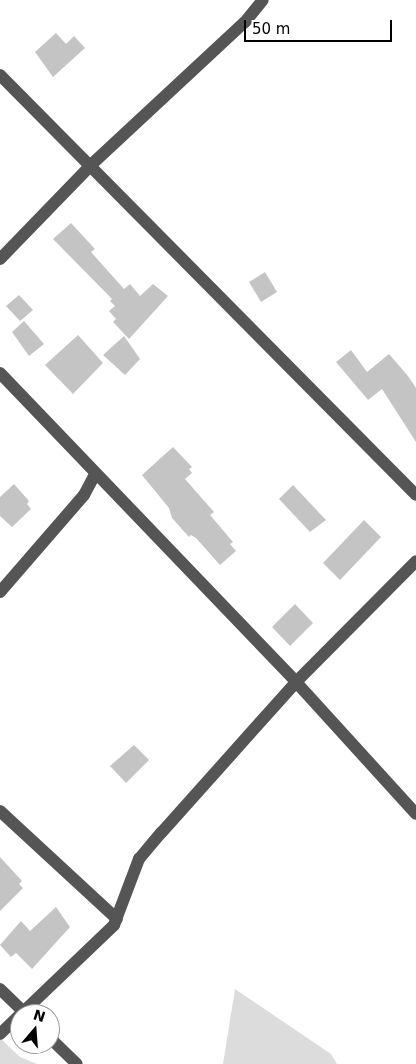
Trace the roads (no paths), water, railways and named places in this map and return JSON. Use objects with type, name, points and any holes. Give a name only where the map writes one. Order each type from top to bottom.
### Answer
[{"type":"street","points":[[0,259],[92,164],[245,22],[263,0]]},
{"type":"street","points":[[0,74],[92,164],[416,495]]},
{"type":"street","points":[[0,373],[296,682],[416,814]]},
{"type":"street","points":[[0,592],[84,495],[95,474]]},
{"type":"street","points":[[33,1004],[114,925],[139,859],[296,682],[416,561]]},
{"type":"street","points":[[0,811],[116,919]]},
{"type":"street","points":[[0,989],[14,1004]]},
{"type":"street","points":[[0,1034],[10,1025]]},
{"type":"street","points":[[60,1048],[77,1064]]}]
